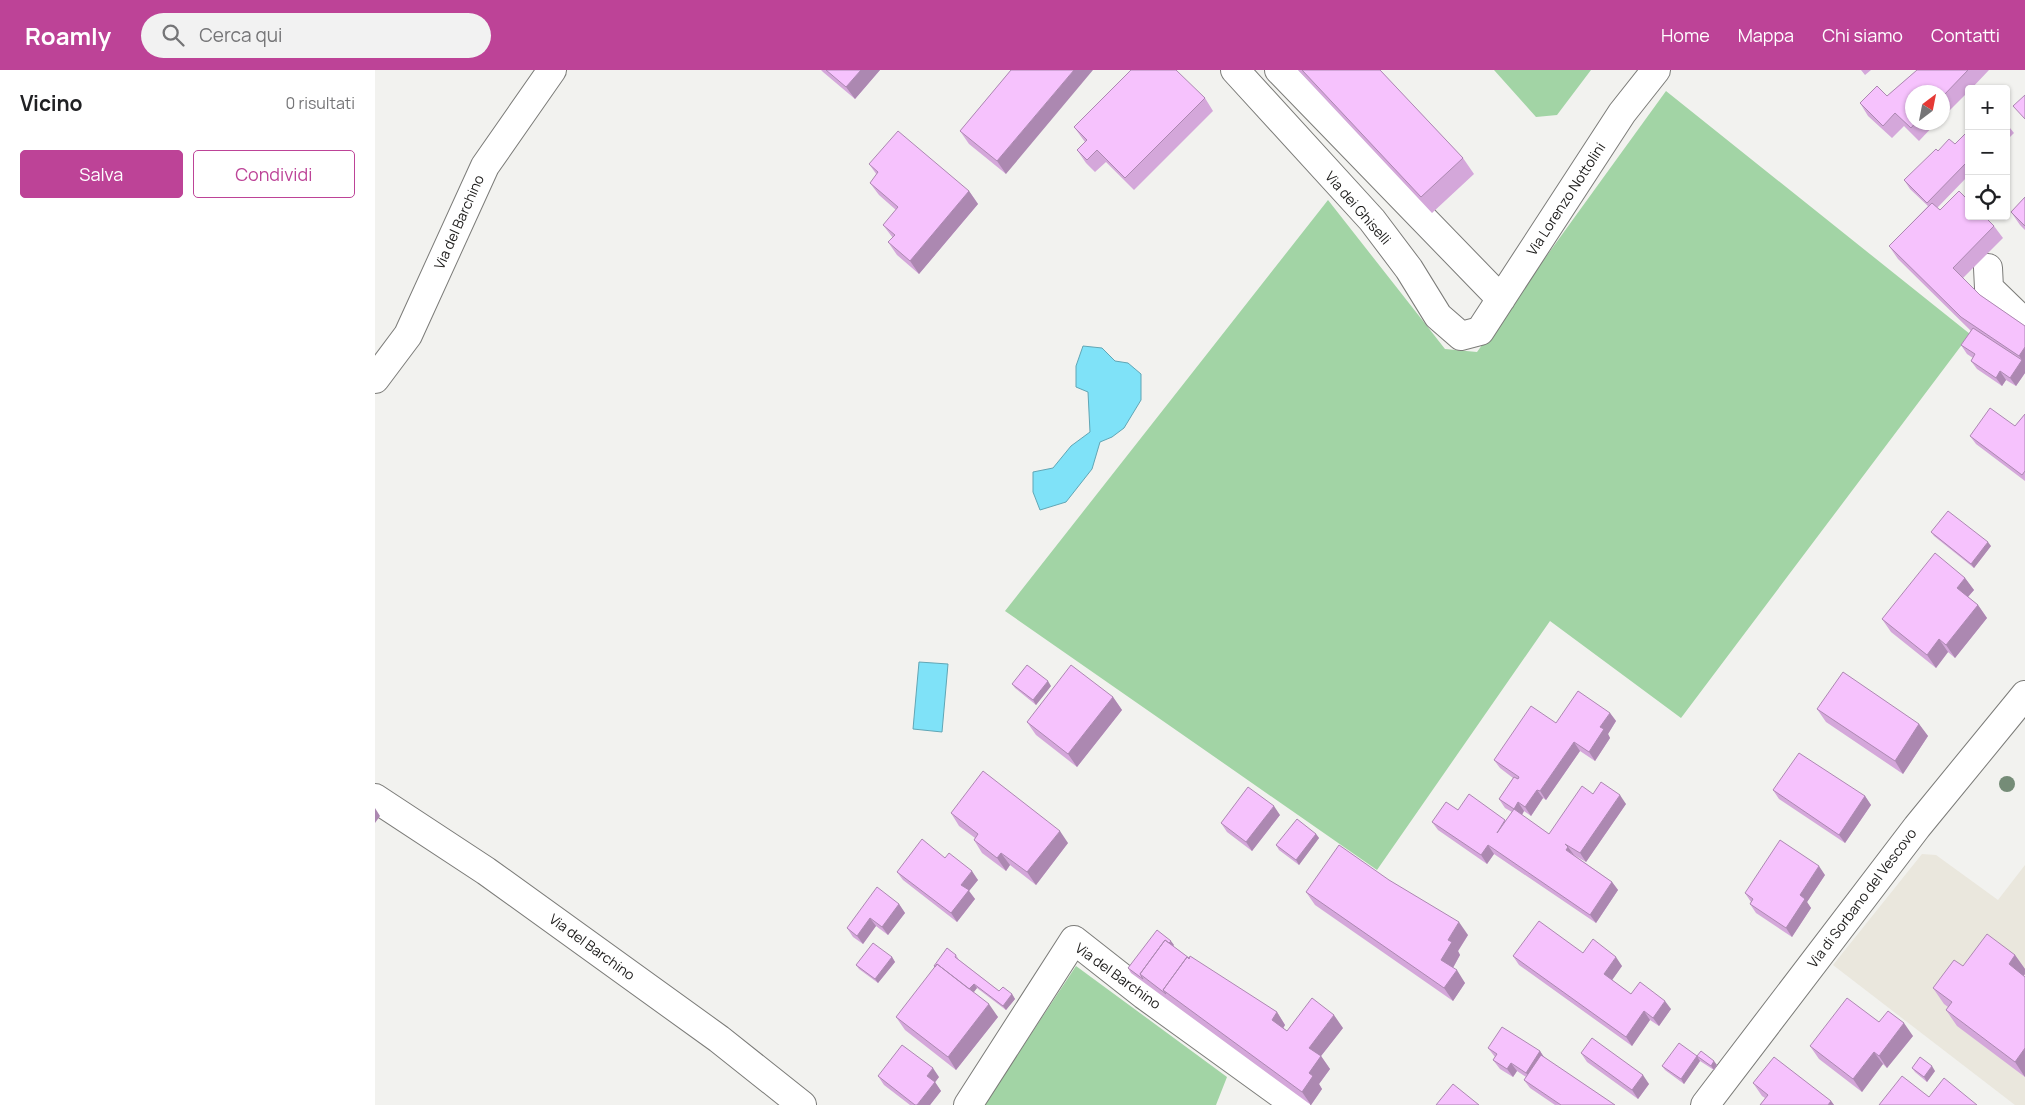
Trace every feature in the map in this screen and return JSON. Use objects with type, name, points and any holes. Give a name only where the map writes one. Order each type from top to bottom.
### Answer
[{"type":"street","name":"Via del Barchino","points":[[375,379],[408,336],[485,166],[552,70]]},
{"type":"street","name":"Via dei Ghiselli","points":[[1235,70],[1372,220],[1409,269],[1438,316],[1461,336],[1480,331]]},
{"type":"street","points":[[1279,70],[1501,299]]},
{"type":"street","name":"Via Lorenzo Nottolini","points":[[1480,331],[1622,113],[1656,70]]},
{"type":"street","points":[[1988,268],[1989,288],[2025,323]]},
{"type":"street","name":"Via di Sorbano del Vescovo","points":[[1705,1105],[1921,821],[2025,695]]},
{"type":"street","name":"Via del Barchino","points":[[375,798],[486,870],[719,1039],[802,1105]]},
{"type":"street","name":"Via del Barchino","points":[[969,1105],[1074,940],[1144,994],[1296,1105]]},
{"type":"shaded area","points":[[1922,854],[1936,855],[1998,900],[2025,865],[2025,1105],[2015,1105],[1833,965]]},
{"type":"green space","points":[[1494,70],[1591,70],[1557,115],[1536,117]]},
{"type":"green space","points":[[1666,91],[1970,334],[1681,718],[1550,621],[1377,870],[1005,611],[1328,200],[1445,349],[1477,352]]},
{"type":"green space","points":[[1076,966],[1227,1077],[1216,1105],[984,1105]]},
{"type":"water","points":[[1083,346],[1102,348],[1115,361],[1128,363],[1141,374],[1141,400],[1124,428],[1112,437],[1100,442],[1092,469],[1066,502],[1040,510],[1033,492],[1033,472],[1053,468],[1071,446],[1090,432],[1088,392],[1076,387],[1076,366]]},
{"type":"water","points":[[919,662],[948,664],[942,732],[913,729]]},
{"type":"building","points":[[826,70],[861,70],[846,87]]},
{"type":"building","points":[[1011,70],[1074,70],[997,161],[960,131]]},
{"type":"building","points":[[1131,70],[1176,70],[1205,98],[1125,178],[1097,150],[1087,160],[1077,150],[1087,140],[1074,127]]},
{"type":"building","points":[[1302,70],[1380,70],[1463,158],[1421,197]]},
{"type":"building","points":[[1917,70],[1968,70],[1950,89],[1950,85],[1905,85],[1905,122],[1895,113],[1883,126],[1860,103],[1877,86],[1887,96]]},
{"type":"building","points":[[2025,95],[2025,119],[2013,106]]},
{"type":"building","points":[[898,131],[969,191],[910,261],[888,242],[895,235],[883,225],[898,207],[870,183],[878,172],[869,164]]},
{"type":"building","points":[[1965,134],[1965,164],[1927,203],[1904,180],[1949,139],[1955,144]]},
{"type":"building","points":[[1959,191],[1965,197],[1965,220],[1988,220],[1994,226],[1953,268],[1980,295],[2025,326],[2025,347],[2019,356],[1961,317],[1889,246],[1932,203],[1940,210]]},
{"type":"building","points":[[2025,197],[2025,226],[2011,212]]},
{"type":"building","points":[[1973,328],[2022,360],[2010,378],[2000,371],[1996,378],[1971,361],[1975,354],[1961,345]]},
{"type":"building","points":[[1990,408],[2015,426],[2025,414],[2025,471],[2022,475],[1970,436]]},
{"type":"building","points":[[1948,511],[1988,542],[1971,564],[1931,532]]},
{"type":"building","points":[[1935,553],[1965,578],[1957,588],[1978,605],[1946,645],[1939,639],[1927,655],[1882,619]]},
{"type":"building","points":[[1027,665],[1048,681],[1033,700],[1012,684]]},
{"type":"building","points":[[1071,665],[1113,697],[1068,754],[1027,722]]},
{"type":"building","points":[[1843,672],[1919,724],[1895,761],[1817,709]]},
{"type":"building","points":[[1578,691],[1610,713],[1600,727],[1604,729],[1589,752],[1574,742],[1540,791],[1537,790],[1525,807],[1518,802],[1514,809],[1499,799],[1514,777],[1518,779],[1519,777],[1494,760],[1531,706],[1556,723]]},
{"type":"building","points":[[1799,753],[1865,796],[1839,835],[1773,790]]},
{"type":"building","points":[[983,771],[1060,831],[1027,872],[1001,853],[997,858],[974,840],[978,834],[951,813]]},
{"type":"building","points":[[1601,782],[1620,795],[1580,853],[1565,844],[1568,847],[1566,850],[1612,882],[1590,915],[1488,845],[1481,855],[1432,822],[1446,802],[1458,810],[1469,794],[1505,820],[1497,833],[1514,809],[1549,834],[1582,786],[1593,794]]},
{"type":"building","points":[[1248,787],[1274,806],[1246,842],[1221,823]]},
{"type":"building","points":[[1297,819],[1316,834],[1296,860],[1276,845]]},
{"type":"building","points":[[922,839],[945,858],[949,853],[972,871],[961,885],[969,890],[951,913],[897,872]]},
{"type":"building","points":[[1780,840],[1819,866],[1800,895],[1805,899],[1786,928],[1750,904],[1753,899],[1745,893]]},
{"type":"building","points":[[1339,845],[1389,880],[1459,922],[1448,940],[1452,942],[1441,960],[1457,970],[1444,988],[1306,892]]},
{"type":"building","points":[[877,887],[899,904],[882,927],[870,918],[857,936],[847,928]]},
{"type":"building","points":[[1539,921],[1583,953],[1593,939],[1616,957],[1604,974],[1631,994],[1640,982],[1665,1001],[1653,1018],[1644,1011],[1626,1037],[1513,956]]},
{"type":"building","points":[[1157,930],[1171,941],[1169,943],[1165,940],[1140,974],[1143,979],[1128,968]]},
{"type":"building","points":[[1987,934],[2015,955],[2009,964],[2025,977],[2025,1048],[2015,1062],[1946,1010],[1952,1002],[1933,988],[1954,960],[1963,966]]},
{"type":"building","points":[[1165,940],[1189,958],[1187,957],[1163,990],[1166,994],[1140,974]]},
{"type":"building","points":[[873,943],[892,957],[875,979],[856,965]]},
{"type":"building","points":[[947,948],[956,955],[955,957],[999,991],[1003,987],[1012,994],[1003,1006],[974,984],[969,989],[937,964],[934,966]]},
{"type":"building","points":[[1190,956],[1277,1012],[1272,1020],[1287,1031],[1312,998],[1334,1015],[1309,1048],[1321,1056],[1309,1073],[1313,1076],[1302,1092],[1163,990],[1187,957],[1189,959]]},
{"type":"building","points":[[937,964],[989,1004],[948,1057],[896,1017]]},
{"type":"building","points":[[1847,998],[1879,1022],[1888,1011],[1904,1023],[1879,1056],[1874,1052],[1853,1079],[1810,1046]]},
{"type":"building","points":[[1502,1027],[1540,1051],[1526,1073],[1511,1063],[1507,1069],[1493,1060],[1497,1054],[1488,1048]]},
{"type":"building","points":[[1592,1038],[1643,1075],[1632,1090],[1581,1053]]},
{"type":"building","points":[[1679,1043],[1697,1056],[1681,1079],[1662,1066]]},
{"type":"building","points":[[902,1045],[933,1068],[927,1076],[935,1082],[917,1105],[878,1076]]},
{"type":"building","points":[[1701,1051],[1714,1061],[1711,1066],[1697,1056]]},
{"type":"building","points":[[1541,1055],[1615,1105],[1561,1105],[1524,1080]]},
{"type":"building","points":[[1774,1057],[1831,1101],[1828,1105],[1760,1105],[1768,1095],[1753,1083]]},
{"type":"building","points":[[1920,1057],[1932,1066],[1924,1077],[1912,1068]]},
{"type":"building","points":[[1902,1076],[1929,1097],[1944,1078],[1977,1105],[1879,1105]]},
{"type":"building","points":[[1453,1084],[1479,1105],[1436,1105]]}]
